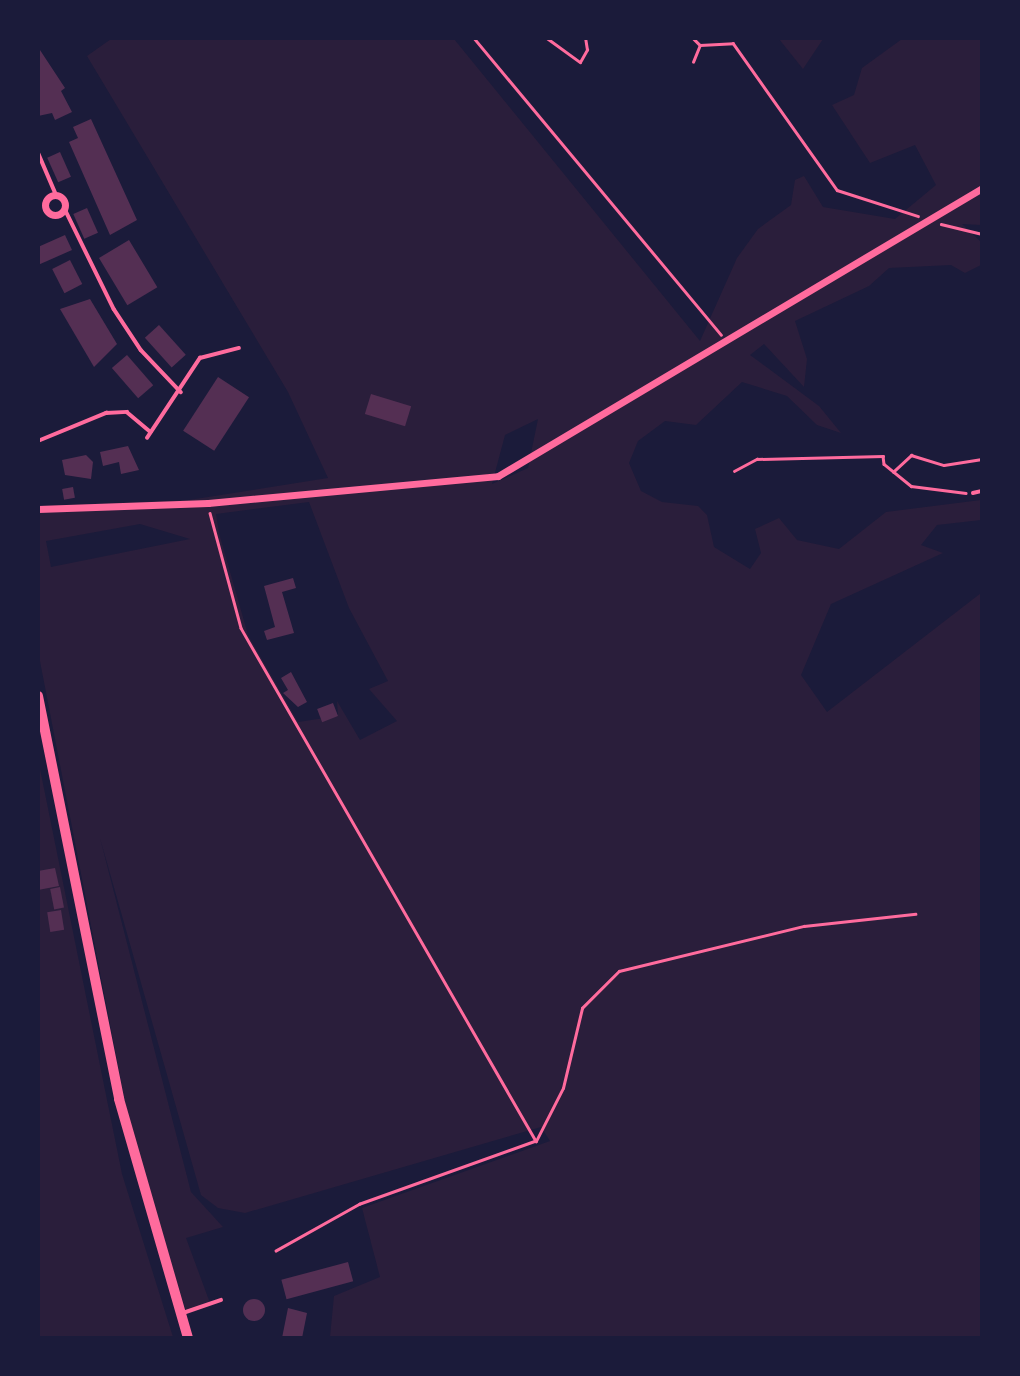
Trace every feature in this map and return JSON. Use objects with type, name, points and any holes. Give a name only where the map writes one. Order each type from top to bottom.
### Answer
[{"type":"main road","points":[[38,696],[119,1099],[188,1338]]},
{"type":"street","points":[[38,509],[208,503],[498,476],[728,343],[982,188]]},
{"type":"street","points":[[56,194],[65,209],[55,215],[42,209],[56,194]]},
{"type":"lane","points":[[38,152],[56,194]]},
{"type":"lane","points":[[65,209],[114,309],[141,350],[181,392]]},
{"type":"lane","points":[[147,438],[181,392],[200,358],[239,348]]},
{"type":"lane","points":[[38,441],[106,413],[127,412],[151,432]]},
{"type":"lane","points":[[973,493],[982,491]]},
{"type":"lane","points":[[181,1313],[221,1300]]},
{"type":"path","points":[[474,38],[728,343]]},
{"type":"path","points":[[547,38],[580,62],[587,50],[585,38]]},
{"type":"path","points":[[693,38],[699,45]]},
{"type":"path","points":[[699,45],[733,43],[837,190],[920,217]]},
{"type":"path","points":[[694,62],[699,45]]},
{"type":"path","points":[[933,221],[982,234]]},
{"type":"path","points":[[734,471],[757,459],[833,453],[883,456],[893,472],[911,486],[973,493]]},
{"type":"path","points":[[893,472],[911,455],[944,465],[982,459]]},
{"type":"path","points":[[208,503],[241,628],[536,1141]]},
{"type":"path","points":[[276,1251],[359,1204],[536,1141],[563,1088],[582,1008],[619,971],[804,926],[915,914]]},
{"type":"shaded area","points":[[111,39],[454,39],[700,341],[737,258],[758,229],[791,205],[795,180],[804,176],[823,207],[895,219],[936,185],[915,145],[870,163],[832,105],[854,95],[862,68],[902,39],[981,39],[981,225],[962,224],[981,242],[981,265],[965,273],[951,265],[889,268],[869,286],[795,321],[807,359],[804,387],[764,344],[750,355],[819,406],[841,433],[817,425],[787,396],[742,382],[696,425],[665,421],[638,441],[629,463],[641,491],[662,502],[698,506],[707,515],[714,547],[750,569],[761,553],[755,529],[779,518],[797,540],[839,549],[886,512],[981,500],[981,520],[937,525],[921,545],[943,553],[831,604],[801,675],[827,712],[981,593],[981,1337],[330,1337],[334,1296],[380,1277],[362,1208],[550,1141],[541,1127],[245,1213],[218,1208],[201,1195],[100,838],[191,1192],[223,1227],[186,1238],[210,1303],[186,1311],[132,1138],[39,656],[38,506],[189,500],[328,478],[288,392],[87,56]],"holes":[[[538,419],[528,468],[492,484],[505,435]],[[309,502],[349,608],[388,681],[369,689],[397,721],[360,740],[337,701],[338,716],[298,722],[248,635],[216,514]],[[140,524],[190,539],[51,567],[46,541]]]},
{"type":"shaded area","points":[[779,39],[823,39],[803,69]]},
{"type":"shaded area","points":[[38,759],[122,1174],[173,1337],[39,1337]]},
{"type":"building","points":[[38,47],[65,88],[61,91],[72,112],[55,120],[52,113],[38,116]]},
{"type":"building","points":[[91,119],[137,220],[110,235],[69,142],[78,138],[73,127]]},
{"type":"building","points":[[60,152],[71,177],[58,182],[47,158]]},
{"type":"building","points":[[87,208],[98,233],[84,239],[73,214]]},
{"type":"building","points":[[65,235],[72,250],[38,265],[38,247]]},
{"type":"building","points":[[129,240],[157,287],[127,305],[99,258]]},
{"type":"building","points":[[70,260],[82,284],[64,293],[52,269]]},
{"type":"building","points":[[90,299],[117,344],[94,367],[60,309]]},
{"type":"building","points":[[159,325],[186,355],[172,367],[145,338]]},
{"type":"building","points":[[127,355],[153,385],[138,398],[112,368]]},
{"type":"building","points":[[218,377],[249,397],[214,451],[183,431]]},
{"type":"building","points":[[371,394],[411,406],[405,426],[365,414]]},
{"type":"building","points":[[128,446],[139,470],[121,474],[119,462],[103,466],[100,452]]},
{"type":"building","points":[[86,455],[93,462],[91,479],[65,475],[62,460]]},
{"type":"building","points":[[73,487],[75,498],[64,500],[62,489]]},
{"type":"building","points":[[293,578],[296,588],[282,592],[294,633],[267,640],[264,631],[275,627],[264,586]]},
{"type":"building","points":[[291,672],[307,702],[298,707],[283,693],[288,690],[281,678]]},
{"type":"building","points":[[333,703],[338,716],[322,722],[317,709]]},
{"type":"building","points":[[55,868],[59,886],[38,890],[38,871]]},
{"type":"building","points":[[60,887],[64,908],[54,910],[50,889]]},
{"type":"building","points":[[61,910],[64,930],[50,932],[47,912]]},
{"type":"building","points":[[348,1262],[353,1281],[287,1299],[281,1280]]},
{"type":"building","points":[[250,1299],[258,1299],[265,1306],[265,1314],[258,1321],[250,1321],[243,1314],[243,1306]]},
{"type":"building","points":[[288,1308],[307,1313],[302,1338],[282,1338]]}]
